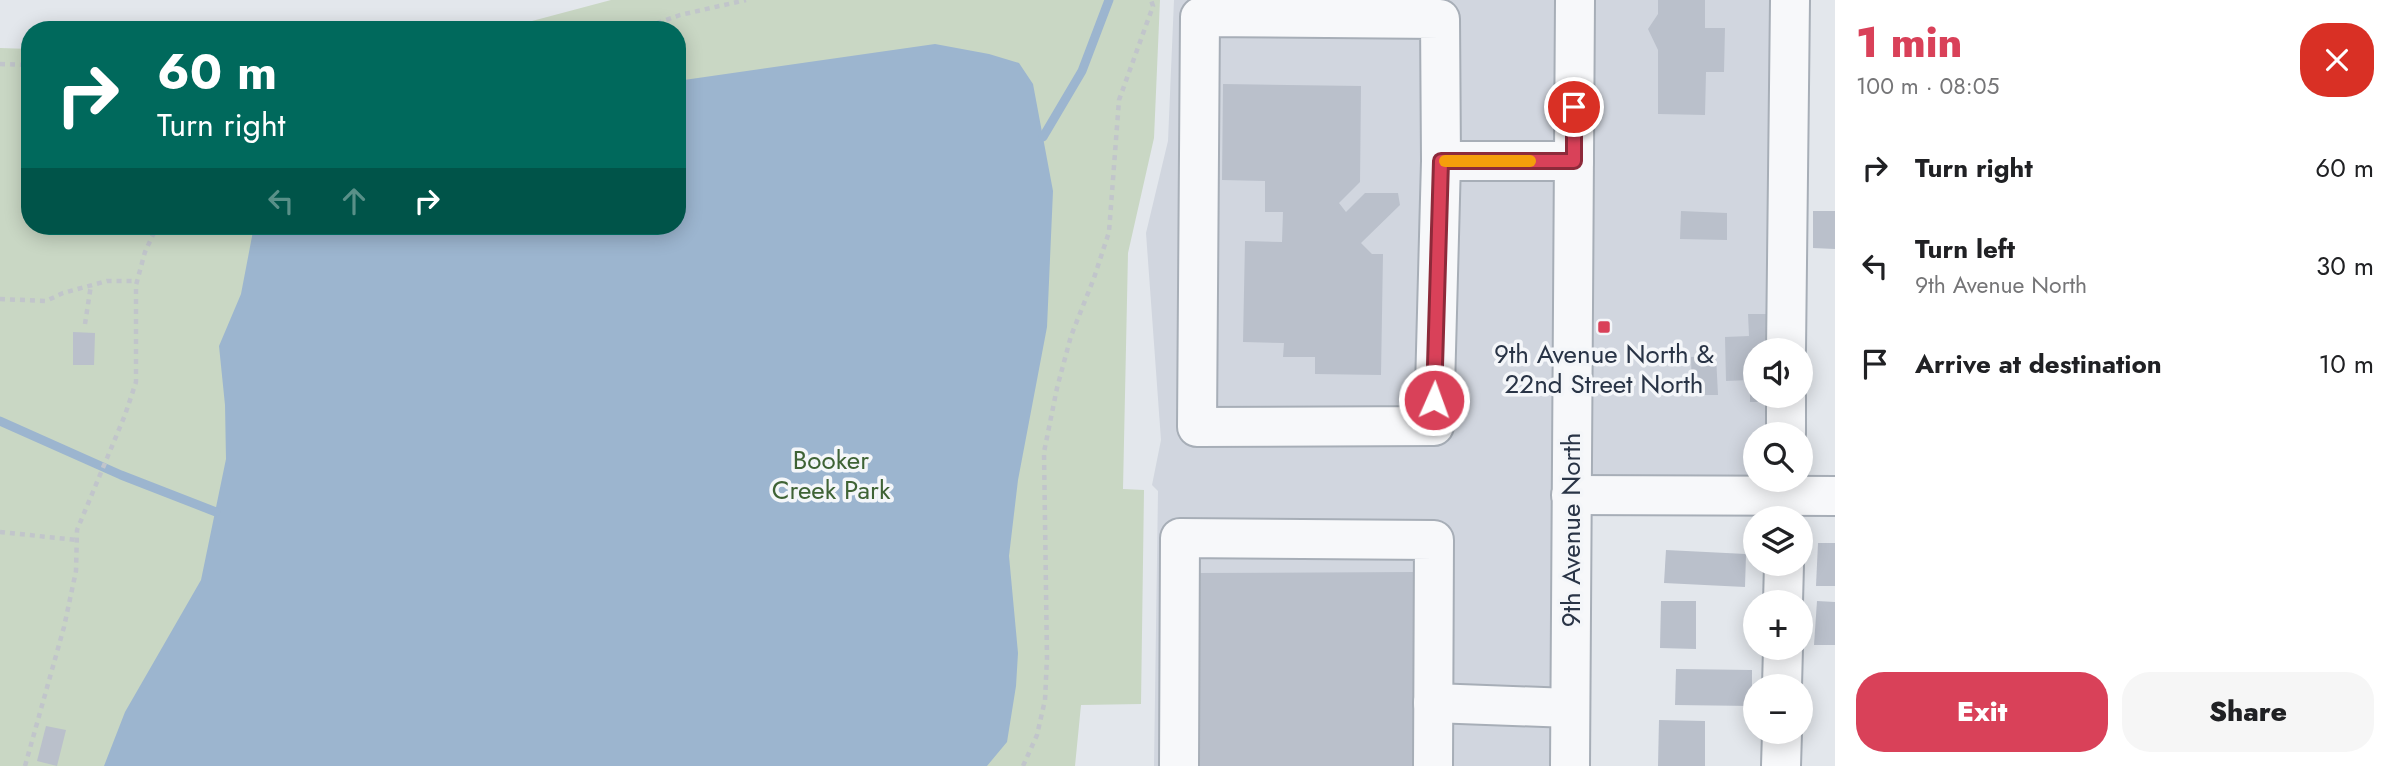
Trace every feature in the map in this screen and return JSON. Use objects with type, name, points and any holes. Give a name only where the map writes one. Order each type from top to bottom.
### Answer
[{"type":"street","name":"9th Avenue North","points":[[1570,766],[1575,0]]},
{"type":"street","points":[[1786,338],[1790,0]]},
{"type":"street","points":[[1200,17],[1440,19],[1441,161],[1434,426],[1197,427],[1200,17]]},
{"type":"street","points":[[1441,161],[1574,161]]},
{"type":"street","points":[[1571,495],[1785,498],[1835,496]]},
{"type":"street","points":[[1179,766],[1180,538],[1434,540],[1433,766]]},
{"type":"street","points":[[1433,703],[1570,708]]},
{"type":"street","points":[[1781,766],[1782,744]]},
{"type":"path","points":[[663,21],[746,0]]},
{"type":"path","points":[[1023,766],[1037,735],[1045,700],[1047,659],[1044,452],[1071,336],[1109,232],[1119,100],[1153,6],[1151,0]]},
{"type":"path","points":[[0,64],[21,65]]},
{"type":"path","points":[[25,766],[64,627],[76,571],[77,530],[136,382],[137,281],[153,235]]},
{"type":"path","points":[[0,299],[46,301],[63,293],[107,281],[137,281]]},
{"type":"path","points":[[85,324],[91,285]]},
{"type":"path","points":[[0,533],[77,540]]},
{"type":"shaded area","points":[[1174,0],[1559,0],[1554,766],[1154,766],[1158,491],[1152,485],[1161,440],[1146,233],[1168,141]]},
{"type":"shaded area","points":[[1592,0],[1795,0],[1801,338],[1743,338],[1743,408],[1802,408],[1802,422],[1743,422],[1743,481],[1588,481]]},
{"type":"green space","name":"Booker Creek Park","points":[[611,0],[1160,0],[1154,138],[1128,253],[1123,489],[1144,490],[1141,704],[1081,705],[1075,766],[0,766],[0,48],[21,49],[21,235],[686,235],[686,21],[532,21]]},
{"type":"water","name":"Booker Creek Park","points":[[935,44],[989,54],[1019,63],[1033,84],[1053,191],[1047,327],[1018,480],[1009,556],[1018,653],[1016,686],[1007,742],[987,766],[104,766],[125,712],[201,580],[226,459],[225,405],[219,346],[241,294],[252,235],[686,235],[686,80]]},
{"type":"building","points":[[1658,0],[1705,0],[1705,28],[1725,28],[1724,72],[1706,72],[1705,115],[1658,114],[1658,50],[1648,29],[1658,14]]},
{"type":"building","points":[[1223,84],[1361,86],[1360,182],[1339,203],[1346,212],[1365,193],[1398,193],[1400,205],[1361,243],[1372,254],[1383,254],[1381,375],[1315,374],[1315,357],[1283,357],[1284,343],[1243,342],[1245,241],[1282,242],[1283,212],[1265,212],[1265,181],[1222,180]]},
{"type":"building","points":[[1681,211],[1727,213],[1727,240],[1680,239]]},
{"type":"building","points":[[1813,211],[1835,211],[1835,249],[1813,248]]},
{"type":"building","points":[[1748,314],[1772,314],[1773,338],[1743,338],[1743,380],[1726,381],[1725,337],[1749,336]]},
{"type":"building","points":[[73,332],[95,333],[94,365],[73,365]]},
{"type":"building","points":[[1716,356],[1718,395],[1692,395],[1691,357]]},
{"type":"building","points":[[1818,543],[1835,543],[1835,586],[1816,586]]},
{"type":"building","points":[[1666,550],[1743,554],[1745,587],[1664,583]]},
{"type":"building","points":[[1415,572],[1414,766],[1196,766],[1196,573]]},
{"type":"building","points":[[1661,601],[1696,601],[1696,649],[1660,648]]},
{"type":"building","points":[[1817,601],[1835,602],[1835,645],[1814,645]]},
{"type":"building","points":[[1676,669],[1752,670],[1752,674],[1743,674],[1743,706],[1675,705]]},
{"type":"building","points":[[1659,720],[1705,721],[1705,766],[1658,766]]},
{"type":"building","points":[[46,726],[66,730],[57,766],[37,761]]},
{"type":"waterway","points":[[1043,137],[1082,71],[1109,0]]},
{"type":"waterway","points":[[0,421],[121,475],[216,512]]},
{"type":"slow traffic","points":[[1445,161],[1530,161]]},
{"type":"place","name":"9th Avenue North & 22nd Street North","points":[[1604,327]]},
{"type":"route","points":[[1434,400],[1441,161],[1574,161],[1574,107]]}]
